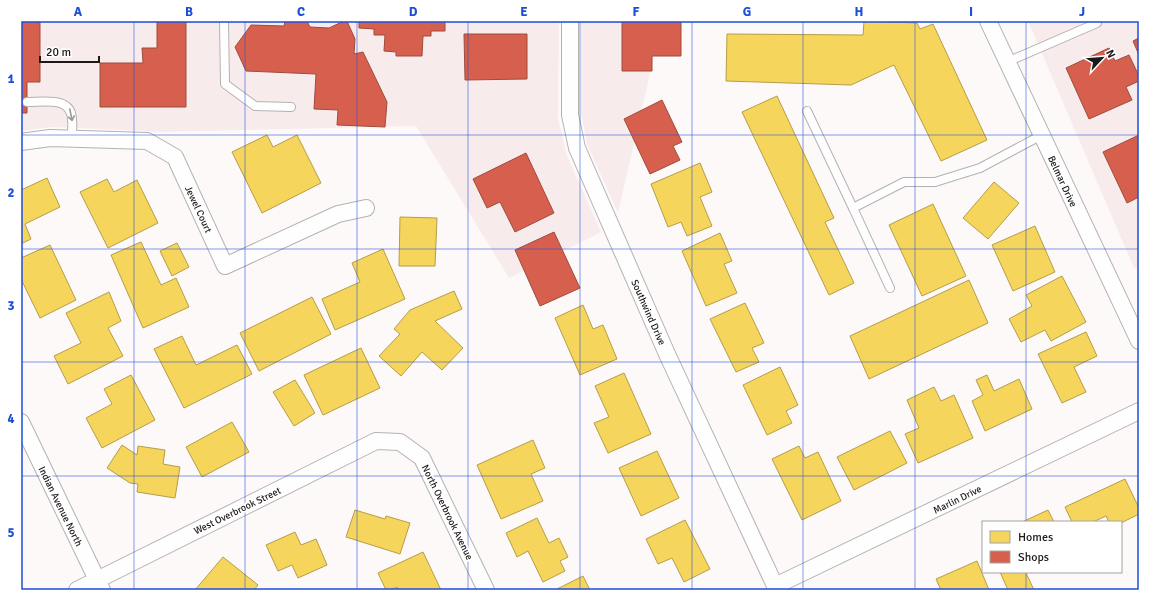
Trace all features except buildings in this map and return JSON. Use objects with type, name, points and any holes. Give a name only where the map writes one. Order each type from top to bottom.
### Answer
[{"type":"street","name":"Southwind Drive","points":[[570,21],[570,115],[577,148],[667,354],[776,588]]},
{"type":"street","name":"Belmar Drive","points":[[988,21],[1139,341]]},
{"type":"street","name":"Jewel Court","points":[[21,142],[50,138],[147,141],[175,157],[225,266],[338,214],[366,208]]},
{"type":"street","name":"Marlin Drive","points":[[776,588],[1139,411]]},
{"type":"street","name":"Indian Avenue North","points":[[21,422],[99,585]]},
{"type":"street","name":"West Overbrook Street","points":[[77,590],[99,585],[376,441],[400,442]]},
{"type":"street","name":"North Overbrook Avenue","points":[[400,442],[422,458],[486,590]]},
{"type":"lane","points":[[224,21],[225,84],[255,106],[291,107]]},
{"type":"lane","points":[[1007,62],[1097,22]]},
{"type":"lane","points":[[27,102],[63,103],[70,109],[72,118],[71,139]]},
{"type":"lane","points":[[807,111],[890,288]]},
{"type":"lane","points":[[853,208],[904,182],[935,182],[980,168],[1042,135]]},
{"type":"shaded area","points":[[21,21],[559,21],[558,118],[566,153],[601,232],[509,278],[416,126],[154,132],[52,127],[21,131]]},
{"type":"shaded area","points":[[581,21],[662,21],[618,213],[587,144],[581,113]]},
{"type":"shaded area","points":[[1028,21],[1139,21],[1139,268],[1134,268]]}]
